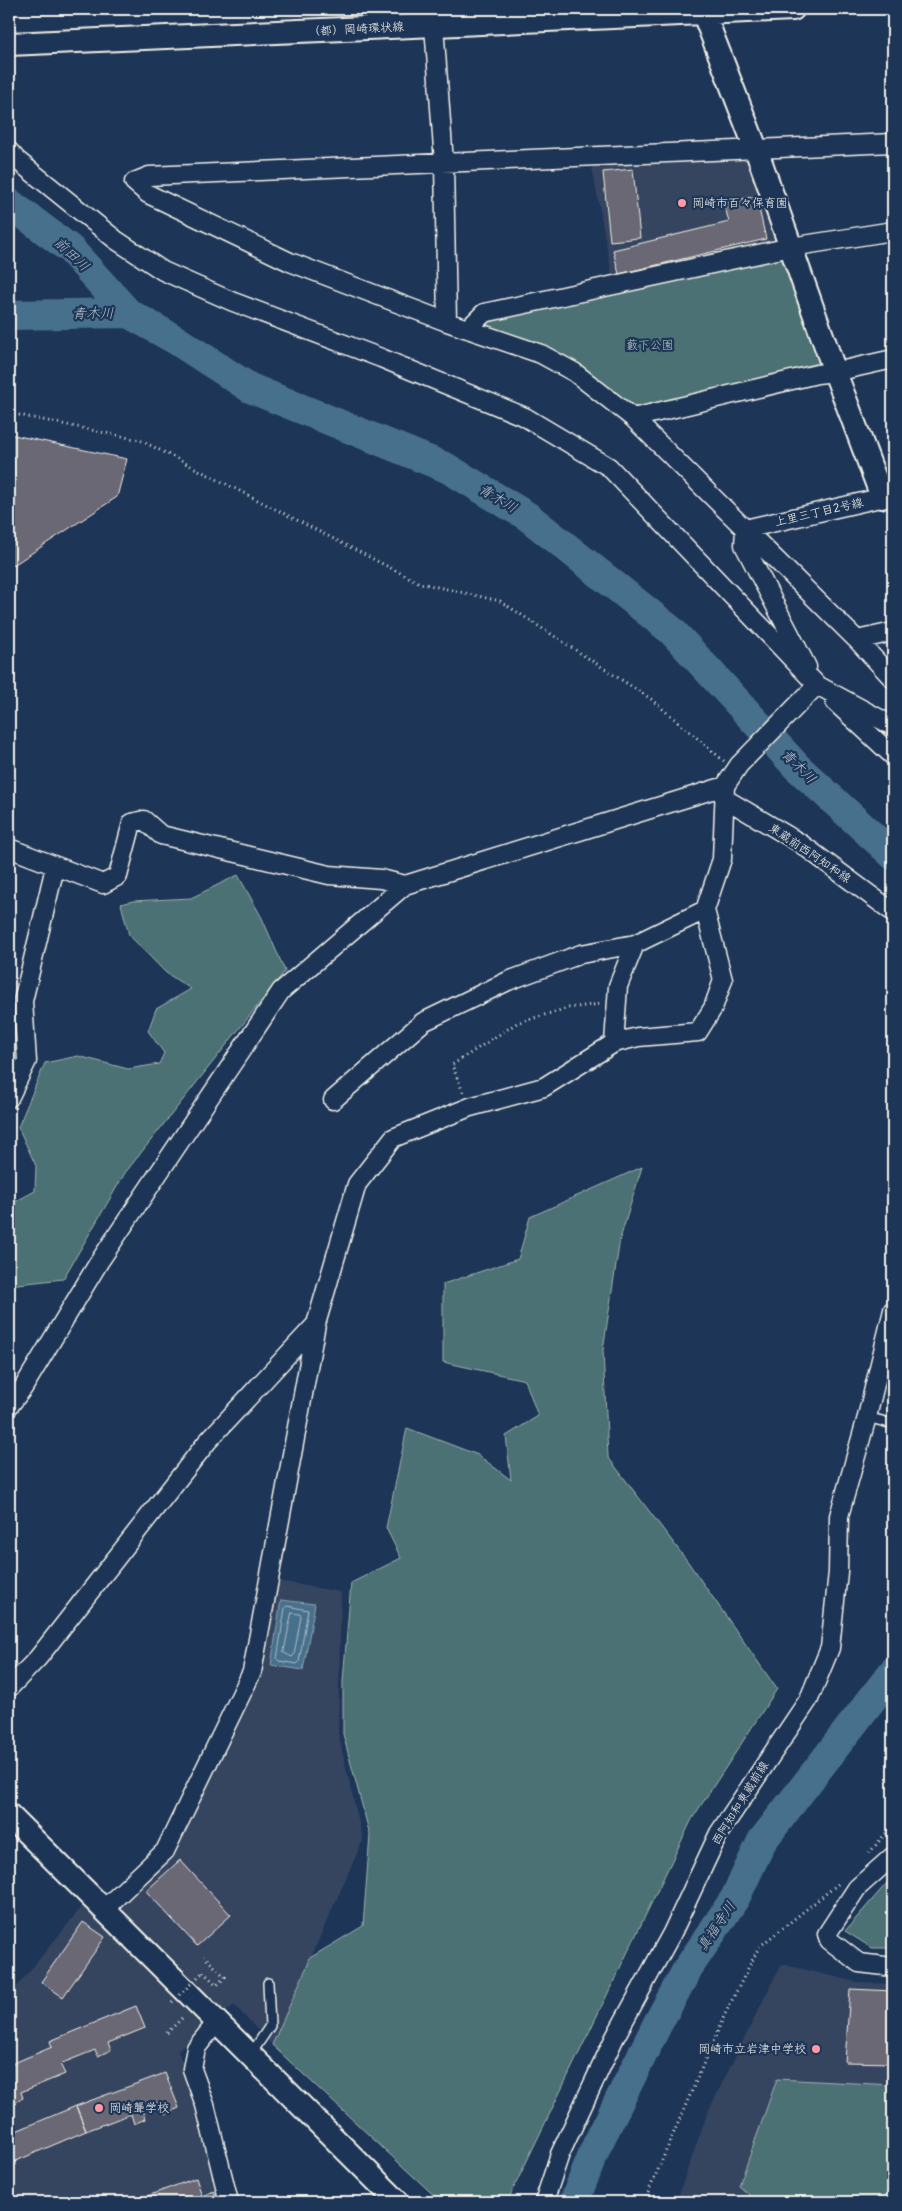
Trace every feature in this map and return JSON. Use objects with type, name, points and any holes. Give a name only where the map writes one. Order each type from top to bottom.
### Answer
[{"type":"street","name":"（都）岡崎環状線","points":[[9,44],[702,11],[793,9]]},
{"type":"street","points":[[702,11],[756,149],[835,372],[888,496]]},
{"type":"street","points":[[434,25],[444,163],[447,322]]},
{"type":"street","points":[[893,143],[149,176],[134,182],[148,194],[290,262],[550,359],[574,372],[633,418],[893,678]]},
{"type":"street","points":[[12,160],[116,240],[162,271],[230,301],[381,358],[526,417],[610,467],[816,685],[893,756]]},
{"type":"street","points":[[468,329],[484,313],[791,248],[893,231]]},
{"type":"street","points":[[633,418],[817,374],[835,372],[893,359]]},
{"type":"street","name":"上里三丁目2号線","points":[[745,528],[888,496]]},
{"type":"street","points":[[745,528],[744,545],[816,685],[893,726]]},
{"type":"street","points":[[857,640],[893,632]]},
{"type":"street","points":[[103,1910],[165,1851],[252,1672],[316,1324],[356,1184],[393,1138],[470,1106],[544,1087],[614,1043],[638,1037],[698,1032],[713,1008],[723,980],[705,910],[722,859],[725,792],[736,767],[816,685]]},
{"type":"street","points":[[9,1406],[23,1388],[98,1262],[281,991],[405,885],[725,792]]},
{"type":"street","name":"東蔵前西阿知和線","points":[[725,792],[800,843],[893,912]]},
{"type":"street","points":[[9,848],[102,884],[118,876],[132,823],[144,820],[161,836],[329,875],[381,878],[405,885]]},
{"type":"street","points":[[9,1098],[27,1061],[23,1001],[55,867]]},
{"type":"street","points":[[333,1100],[423,1022],[508,981],[581,954],[635,944],[705,910]]},
{"type":"street","points":[[614,1043],[618,986],[635,944]]},
{"type":"street","points":[[867,1417],[893,1310]]},
{"type":"street","points":[[9,1688],[38,1658],[206,1442],[316,1324]]},
{"type":"street","name":"西阿知和東蔵前線","points":[[544,2202],[560,2154],[615,2037],[672,1933],[719,1833],[809,1699],[830,1648],[838,1572],[838,1516],[867,1417]]},
{"type":"street","points":[[9,1815],[398,2202]]},
{"type":"street","points":[[893,1856],[857,1888],[827,1934],[829,1940],[859,1963],[893,1967]]},
{"type":"street","points":[[216,2022],[196,2048],[192,2069],[204,2105],[229,2202]]},
{"type":"lane","points":[[867,1417],[893,1424]]},
{"type":"lane","points":[[251,2054],[270,2026],[268,1983]]},
{"type":"path","points":[[9,413],[140,440],[420,583],[500,601],[651,699],[736,767]]},
{"type":"path","points":[[470,1106],[452,1065],[517,1023],[568,1008],[617,1003]]},
{"type":"path","points":[[867,1855],[893,1825]]},
{"type":"path","points":[[644,2202],[725,2014],[759,1947],[840,1883]]},
{"type":"path","points":[[167,2033],[185,2014],[172,2002],[202,1972],[217,1986],[225,1976],[204,1956]]},
{"type":"shaded area","name":"岡崎市百々保育園","points":[[748,154],[780,243],[613,281],[591,162]]},
{"type":"shaded area","points":[[278,1581],[341,1592],[338,1733],[363,1840],[272,2045],[234,2005],[178,2050],[223,2202],[9,2202],[9,1996],[85,1903],[104,1919],[172,1856],[260,1677]]},
{"type":"shaded area","name":"岡崎市立岩津中学校","points":[[781,1964],[857,1982],[893,1984],[893,2202],[676,2202],[707,2114]]},
{"type":"green space","name":"藪下公園","points":[[776,257],[786,262],[822,359],[818,367],[638,408],[630,407],[487,329],[488,320]]},
{"type":"green space","points":[[238,875],[262,918],[285,971],[125,1173],[63,1279],[9,1285],[9,1205],[35,1191],[36,1166],[18,1127],[45,1063],[78,1056],[128,1069],[159,1064],[164,1053],[148,1031],[156,1009],[191,989],[166,973],[129,935],[121,904],[133,901],[191,898]]},
{"type":"green space","points":[[642,1167],[620,1239],[603,1350],[608,1457],[688,1562],[777,1689],[692,1819],[507,2202],[441,2202],[272,2045],[309,1962],[308,1959],[363,1926],[370,1835],[343,1734],[343,1681],[351,1583],[401,1558],[386,1528],[407,1428],[478,1455],[511,1480],[506,1436],[538,1416],[525,1380],[443,1362],[443,1284],[518,1259],[530,1217]]},
{"type":"green space","points":[[893,1876],[893,1948],[872,1948],[845,1931]]},
{"type":"green space","points":[[777,2079],[893,2085],[893,2202],[757,2202],[739,2186]]},
{"type":"water","points":[[281,1600],[315,1604],[303,1670],[271,1665]]},
{"type":"building","points":[[633,169],[640,238],[610,241],[603,172]]},
{"type":"building","points":[[756,196],[766,239],[619,274],[613,250],[729,222],[724,203]]},
{"type":"building","points":[[9,434],[127,459],[117,497],[9,568]]},
{"type":"building","points":[[180,1860],[231,1915],[197,1946],[146,1891]]},
{"type":"building","points":[[83,1922],[105,1937],[63,1997],[41,1982]]},
{"type":"building","points":[[850,1989],[893,1991],[893,2063],[845,2062]]},
{"type":"building","points":[[136,2006],[145,2028],[108,2043],[111,2050],[98,2056],[95,2050],[60,2064],[65,2074],[21,2092],[23,2098],[10,2104],[9,2065],[52,2047],[50,2041]]},
{"type":"building","points":[[165,2073],[179,2108],[165,2114],[160,2102],[142,2109],[145,2119],[134,2124],[131,2114],[86,2131],[76,2106]]},
{"type":"building","points":[[76,2106],[86,2131],[9,2164],[9,2134]]},
{"type":"building","points":[[196,2178],[202,2196],[214,2191],[218,2202],[131,2202]]},
{"type":"waterway","name":"前田川","points":[[9,203],[70,249],[128,313]]},
{"type":"waterway","name":"青木川","points":[[9,315],[128,313],[176,340],[250,388],[447,468],[527,516],[672,631],[797,767],[893,855]]},
{"type":"waterway","name":"真福寺川","points":[[574,2202],[597,2145],[657,2025],[688,1968],[735,1898],[762,1841],[893,1672]]},
{"type":"place","name":"岡崎市百々保育園","points":[[682,203]]},
{"type":"place","name":"岡崎市立岩津中学校","points":[[816,2049]]},
{"type":"place","name":"岡崎聾学校","points":[[99,2108]]}]
